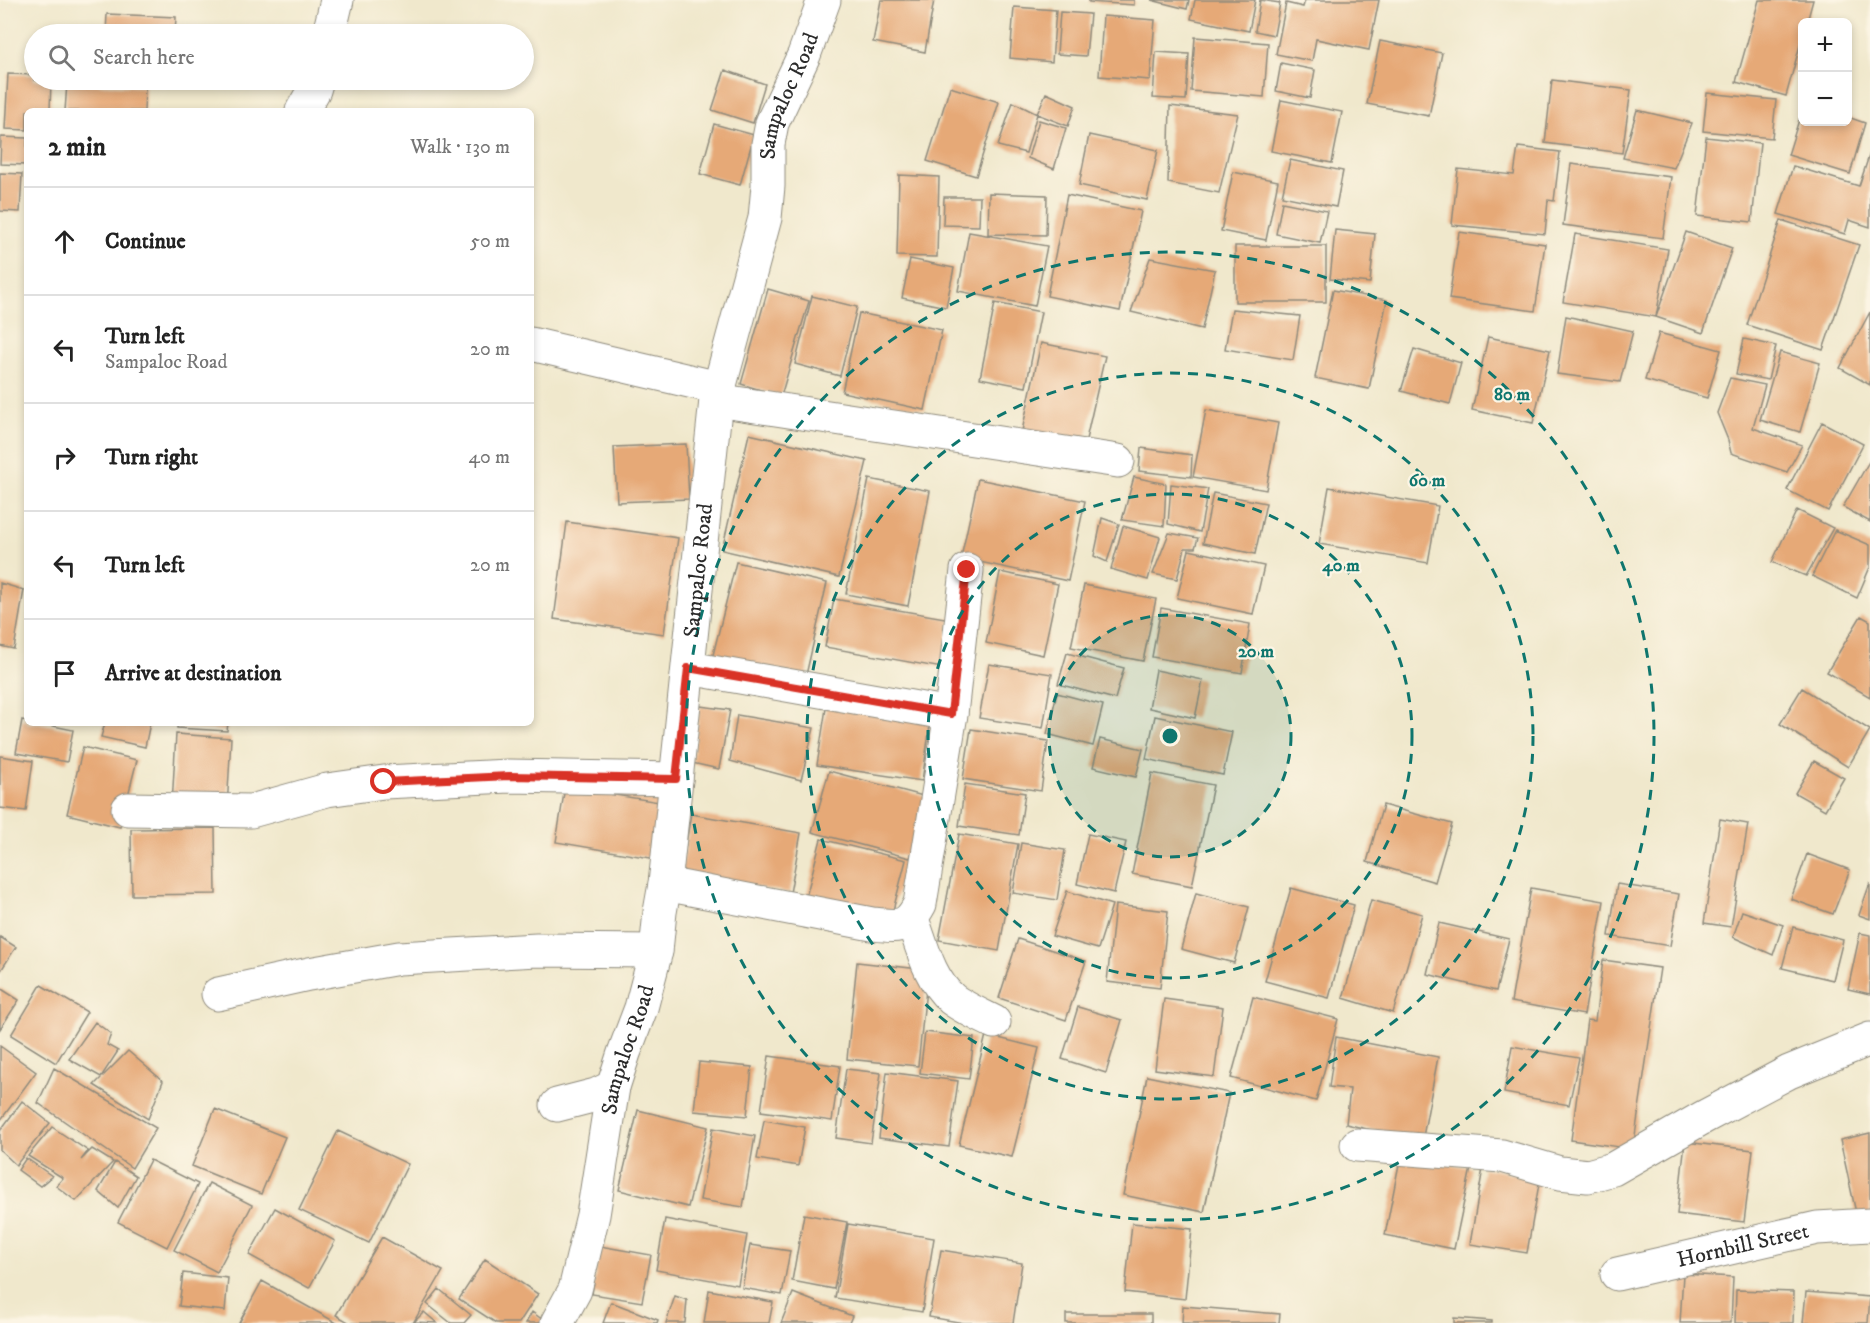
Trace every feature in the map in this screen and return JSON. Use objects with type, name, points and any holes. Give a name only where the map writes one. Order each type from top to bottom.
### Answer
[{"type":"street","points":[[331,24],[337,0]]},
{"type":"street","name":"Sampaloc Road","points":[[557,1323],[575,1290],[593,1215],[613,1087],[641,1008],[656,951],[717,394],[747,291],[765,218],[768,144],[772,123],[804,55],[824,0]]},
{"type":"street","points":[[304,108],[314,90]]},
{"type":"street","points":[[534,345],[717,394],[1118,461]]},
{"type":"street","points":[[665,885],[872,924],[899,926],[912,919],[920,904],[951,714],[967,570]]},
{"type":"street","points":[[688,668],[951,714]]},
{"type":"street","points":[[128,809],[251,812],[327,790],[384,782],[509,776],[676,779]]},
{"type":"street","points":[[912,919],[927,963],[937,982],[952,999],[993,1022]]},
{"type":"street","points":[[218,994],[309,974],[399,958],[537,950],[656,951]]},
{"type":"street","points":[[1357,1145],[1502,1156],[1560,1173],[1588,1176],[1613,1169],[1789,1072],[1870,1039]]},
{"type":"street","points":[[557,1105],[596,1095],[613,1087]]},
{"type":"street","name":"Hornbill Street","points":[[1617,1274],[1817,1228],[1870,1225]]},
{"type":"building","points":[[881,0],[934,0],[925,52],[873,42]]},
{"type":"building","points":[[1089,0],[1134,0],[1134,5],[1089,2]]},
{"type":"building","points":[[1151,0],[1189,0],[1187,9]]},
{"type":"building","points":[[1195,0],[1255,0],[1249,31],[1191,19]]},
{"type":"building","points":[[1260,0],[1280,3],[1274,35],[1255,31]]},
{"type":"building","points":[[1305,0],[1379,0],[1369,50],[1316,39],[1312,61],[1276,54],[1286,3],[1303,7]]},
{"type":"building","points":[[1759,0],[1813,0],[1808,18],[1798,18],[1798,52],[1786,96],[1736,82]]},
{"type":"building","points":[[1014,7],[1056,10],[1052,62],[1010,58]]},
{"type":"building","points":[[1060,12],[1090,14],[1086,56],[1057,54]]},
{"type":"building","points":[[107,14],[176,17],[176,24],[106,24]]},
{"type":"building","points":[[1103,16],[1155,20],[1150,80],[1099,76]]},
{"type":"building","points":[[1195,37],[1268,43],[1264,97],[1191,91]]},
{"type":"building","points":[[1380,41],[1442,53],[1429,116],[1367,104]]},
{"type":"building","points":[[1156,52],[1189,54],[1186,100],[1153,98]]},
{"type":"building","points":[[1281,63],[1315,70],[1310,98],[1276,91]]},
{"type":"building","points":[[725,70],[765,84],[753,123],[712,110]]},
{"type":"building","points":[[8,74],[24,75],[24,90],[51,90],[50,108],[24,108],[24,130],[5,129]]},
{"type":"building","points":[[1552,80],[1631,90],[1622,153],[1545,143]]},
{"type":"building","points":[[950,87],[999,102],[976,176],[927,161]]},
{"type":"building","points":[[66,90],[145,90],[144,108],[65,108]]},
{"type":"building","points":[[1046,93],[1075,106],[1068,126],[1037,114]]},
{"type":"building","points":[[1707,93],[1776,100],[1772,138],[1703,131]]},
{"type":"building","points":[[1281,100],[1342,112],[1332,163],[1271,151]]},
{"type":"building","points":[[1013,102],[1037,114],[1026,153],[998,146]]},
{"type":"building","points":[[1170,106],[1238,114],[1219,193],[1168,183]]},
{"type":"building","points":[[1637,110],[1692,123],[1674,168],[1623,158]]},
{"type":"building","points":[[1852,118],[1865,123],[1850,174],[1788,155],[1798,123],[1798,126],[1852,126]]},
{"type":"building","points":[[1039,120],[1066,128],[1054,169],[1028,158]]},
{"type":"building","points":[[714,124],[754,135],[740,185],[700,174]]},
{"type":"building","points":[[1089,135],[1158,150],[1147,200],[1079,185]]},
{"type":"building","points":[[1,137],[24,138],[24,165],[0,164]]},
{"type":"building","points":[[1706,137],[1760,143],[1752,222],[1697,216]]},
{"type":"building","points":[[1518,147],[1560,152],[1554,201],[1548,200],[1545,234],[1452,225],[1458,169],[1514,175]]},
{"type":"building","points":[[1870,153],[1870,227],[1849,220],[1845,234],[1778,214],[1793,166],[1859,186]]},
{"type":"building","points":[[1290,160],[1343,171],[1336,207],[1282,196]]},
{"type":"building","points":[[1571,164],[1671,177],[1663,238],[1563,225]]},
{"type":"building","points":[[1233,172],[1278,181],[1266,240],[1221,231]]},
{"type":"building","points":[[0,173],[22,174],[20,212],[0,211]]},
{"type":"building","points":[[899,175],[939,177],[937,257],[897,256]]},
{"type":"building","points":[[989,193],[1047,195],[1046,235],[988,234]]},
{"type":"building","points":[[1067,195],[1141,211],[1120,311],[1047,296]]},
{"type":"building","points":[[944,197],[980,197],[979,226],[943,225]]},
{"type":"building","points":[[1282,202],[1327,211],[1320,243],[1276,234]]},
{"type":"building","points":[[1781,220],[1859,245],[1823,350],[1747,325]]},
{"type":"building","points":[[1335,230],[1375,234],[1370,283],[1330,279]]},
{"type":"building","points":[[969,232],[1047,246],[1035,306],[958,291]]},
{"type":"building","points":[[1459,232],[1545,244],[1535,311],[1449,299]]},
{"type":"building","points":[[1686,232],[1732,248],[1703,333],[1656,317]]},
{"type":"building","points":[[1575,234],[1668,249],[1656,317],[1563,302]]},
{"type":"building","points":[[1235,246],[1326,246],[1326,302],[1235,302]]},
{"type":"building","points":[[1150,258],[1215,270],[1202,329],[1131,312]]},
{"type":"building","points":[[910,259],[954,268],[946,307],[902,298]]},
{"type":"building","points":[[768,289],[809,301],[781,396],[741,384]]},
{"type":"building","points":[[1333,290],[1387,300],[1369,389],[1315,378]]},
{"type":"building","points":[[812,296],[857,307],[840,376],[795,364]]},
{"type":"building","points":[[995,303],[1041,312],[1026,387],[980,378]]},
{"type":"building","points":[[1232,309],[1300,316],[1293,360],[1225,349]]},
{"type":"building","points":[[1870,312],[1870,385],[1840,368]]},
{"type":"building","points":[[859,313],[942,330],[925,410],[842,392]]},
{"type":"building","points":[[1566,316],[1633,331],[1620,382],[1557,374]]},
{"type":"building","points":[[1659,333],[1721,350],[1707,398],[1645,380]]},
{"type":"building","points":[[1488,337],[1550,350],[1533,423],[1472,410]]},
{"type":"building","points":[[1744,339],[1776,346],[1768,380],[1736,374]]},
{"type":"building","points":[[1041,343],[1105,356],[1085,444],[1022,431]]},
{"type":"building","points":[[1414,349],[1461,363],[1450,404],[1401,391]]},
{"type":"building","points":[[1780,352],[1820,363],[1800,432],[1760,420]]},
{"type":"building","points":[[1730,378],[1765,385],[1753,428],[1802,445],[1787,472],[1731,453],[1717,413]]},
{"type":"building","points":[[1206,410],[1278,423],[1266,490],[1193,477]]},
{"type":"building","points":[[1822,422],[1863,444],[1828,511],[1787,490]]},
{"type":"building","points":[[749,434],[867,461],[839,577],[722,550]]},
{"type":"building","points":[[686,444],[689,499],[617,502],[614,447]]},
{"type":"building","points":[[1141,448],[1192,455],[1191,477],[1139,471]]},
{"type":"building","points":[[1870,460],[1870,522],[1843,507]]},
{"type":"building","points":[[1134,477],[1166,484],[1164,526],[1122,520]]},
{"type":"building","points":[[869,479],[930,491],[908,606],[846,594]]},
{"type":"building","points":[[978,479],[1085,501],[1068,581],[961,558]]},
{"type":"building","points":[[1171,484],[1208,489],[1200,532],[1168,524]]},
{"type":"building","points":[[1329,487],[1438,506],[1428,563],[1319,544]]},
{"type":"building","points":[[1213,493],[1266,503],[1255,554],[1203,543]]},
{"type":"building","points":[[1797,510],[1833,528],[1806,576],[1772,562]]},
{"type":"building","points":[[1102,518],[1119,524],[1107,562],[1094,556]]},
{"type":"building","points":[[567,522],[678,538],[664,634],[554,619]]},
{"type":"building","points":[[1123,526],[1160,537],[1148,580],[1111,569]]},
{"type":"building","points":[[1835,530],[1870,545],[1870,567],[1857,598],[1812,576]]},
{"type":"building","points":[[1169,533],[1198,538],[1195,548],[1185,548],[1177,579],[1153,574]]},
{"type":"building","points":[[1189,550],[1264,566],[1253,614],[1177,598]]},
{"type":"building","points":[[736,562],[827,583],[804,684],[711,663]]},
{"type":"building","points":[[1000,572],[1058,584],[1043,655],[986,643]]},
{"type":"building","points":[[0,583],[24,590],[14,649],[0,646]]},
{"type":"building","points":[[1084,585],[1156,599],[1143,661],[1071,647]]},
{"type":"building","points":[[834,599],[951,619],[942,668],[825,647]]},
{"type":"building","points":[[1161,608],[1250,624],[1242,673],[1152,657]]},
{"type":"building","points":[[1861,616],[1870,621],[1870,697],[1827,672]]},
{"type":"building","points":[[1067,653],[1124,668],[1115,699],[1058,684]]},
{"type":"building","points":[[989,664],[1052,674],[1043,728],[979,718]]},
{"type":"building","points":[[1156,670],[1203,680],[1195,718],[1149,708]]},
{"type":"building","points":[[1802,688],[1870,730],[1848,767],[1780,724]]},
{"type":"building","points":[[1057,693],[1103,705],[1093,746],[1047,734]]},
{"type":"building","points":[[827,702],[931,718],[922,781],[817,765]]},
{"type":"building","points":[[700,706],[730,710],[719,769],[692,763]]},
{"type":"building","points":[[737,715],[814,728],[801,780],[730,761]]},
{"type":"building","points":[[1155,716],[1232,732],[1223,775],[1146,759]]},
{"type":"building","points":[[22,720],[24,726],[54,726],[73,730],[67,762],[16,753]]},
{"type":"building","points":[[104,726],[149,726],[145,747],[101,737]]},
{"type":"building","points":[[177,726],[228,726],[227,731],[177,728]]},
{"type":"building","points":[[971,729],[1048,741],[1041,791],[963,779]]},
{"type":"building","points":[[176,734],[231,738],[227,809],[172,805]]},
{"type":"building","points":[[1100,739],[1143,749],[1136,777],[1093,767]]},
{"type":"building","points":[[83,747],[137,760],[120,827],[67,814]]},
{"type":"building","points":[[0,756],[33,761],[26,811],[0,808]]},
{"type":"building","points":[[1814,761],[1844,778],[1825,810],[1795,793]]},
{"type":"building","points":[[829,771],[927,797],[910,858],[812,832]]},
{"type":"building","points":[[1152,773],[1213,785],[1192,886],[1132,874]]},
{"type":"building","points":[[965,784],[1025,793],[1019,835],[959,826]]},
{"type":"building","points":[[565,787],[672,804],[662,860],[556,842]]},
{"type":"building","points":[[1383,805],[1452,824],[1435,882],[1367,862]]},
{"type":"building","points":[[691,814],[801,833],[790,893],[681,874]]},
{"type":"building","points":[[1720,819],[1748,824],[1731,927],[1704,923]]},
{"type":"building","points":[[215,828],[216,894],[132,895],[131,829]]},
{"type":"building","points":[[959,834],[1018,844],[999,951],[939,940]]},
{"type":"building","points":[[1088,834],[1126,842],[1114,893],[1077,884]]},
{"type":"building","points":[[821,839],[906,860],[891,918],[806,897]]},
{"type":"building","points":[[1021,843],[1065,850],[1057,900],[1013,893]]},
{"type":"building","points":[[1807,854],[1850,870],[1833,914],[1791,899]]},
{"type":"building","points":[[1870,883],[1870,919],[1859,915]]},
{"type":"building","points":[[1617,884],[1679,894],[1670,946],[1609,936]]},
{"type":"building","points":[[1291,888],[1354,905],[1329,998],[1265,981]]},
{"type":"building","points":[[1531,888],[1604,901],[1584,1015],[1511,1002]]},
{"type":"building","points":[[1067,891],[1112,905],[1098,949],[1052,936]]},
{"type":"building","points":[[1196,893],[1249,907],[1234,963],[1181,949]]},
{"type":"building","points":[[1371,900],[1422,914],[1393,1013],[1343,998]]},
{"type":"building","points":[[1115,905],[1168,911],[1160,988],[1107,982]]},
{"type":"building","points":[[1742,911],[1783,925],[1773,955],[1733,937]]},
{"type":"building","points":[[1439,923],[1509,939],[1496,991],[1427,974]]},
{"type":"building","points":[[1793,927],[1843,940],[1833,980],[1782,968]]},
{"type":"building","points":[[1860,933],[1870,935],[1870,994],[1848,989]]},
{"type":"building","points":[[0,937],[16,947],[0,972]]},
{"type":"building","points":[[1018,939],[1086,961],[1066,1020],[999,998]]},
{"type":"building","points":[[1603,960],[1660,968],[1633,1149],[1571,1140],[1587,1020],[1595,1021]]},
{"type":"building","points":[[857,962],[928,970],[918,1066],[847,1059]]},
{"type":"building","points":[[41,985],[87,1012],[56,1063],[11,1035]]},
{"type":"building","points":[[0,988],[19,1000],[0,1029]]},
{"type":"building","points":[[1253,997],[1338,1019],[1316,1101],[1231,1078]]},
{"type":"building","points":[[1164,999],[1223,1007],[1214,1077],[1155,1069]]},
{"type":"building","points":[[1078,1007],[1122,1020],[1106,1073],[1062,1059]]},
{"type":"building","points":[[95,1022],[111,1034],[107,1045],[118,1051],[101,1077],[69,1059]]},
{"type":"building","points":[[925,1032],[974,1038],[969,1079],[920,1073]]},
{"type":"building","points":[[986,1035],[1039,1048],[1012,1157],[959,1145]]},
{"type":"building","points":[[1336,1037],[1438,1057],[1422,1142],[1346,1124],[1350,1089],[1329,1087]]},
{"type":"building","points":[[0,1046],[36,1072],[0,1121]]},
{"type":"building","points":[[1512,1046],[1579,1058],[1569,1105],[1504,1093]]},
{"type":"building","points":[[128,1051],[163,1081],[148,1119],[94,1085]]},
{"type":"building","points":[[769,1056],[840,1066],[832,1121],[761,1111]]},
{"type":"building","points":[[699,1062],[752,1067],[747,1116],[694,1111]]},
{"type":"building","points":[[54,1068],[156,1128],[132,1168],[38,1103]]},
{"type":"building","points":[[846,1069],[881,1073],[871,1143],[836,1138]]},
{"type":"building","points":[[887,1072],[958,1081],[949,1147],[879,1138]]},
{"type":"building","points":[[1147,1076],[1229,1093],[1204,1212],[1123,1195]]},
{"type":"building","points":[[22,1101],[50,1123],[16,1165],[0,1150],[0,1131]]},
{"type":"building","points":[[215,1109],[285,1137],[261,1194],[192,1166]]},
{"type":"building","points":[[638,1110],[708,1127],[688,1207],[619,1190]]},
{"type":"building","points":[[764,1120],[805,1127],[798,1166],[757,1159]]},
{"type":"building","points":[[52,1127],[88,1151],[81,1160],[92,1149],[113,1162],[76,1201],[56,1186],[63,1178],[28,1156]]},
{"type":"building","points":[[713,1128],[755,1136],[743,1207],[700,1200]]},
{"type":"building","points":[[338,1131],[408,1164],[369,1243],[299,1210]]},
{"type":"building","points":[[1870,1133],[1870,1219],[1858,1222],[1840,1140]]},
{"type":"building","points":[[1685,1142],[1753,1150],[1744,1222],[1677,1214]]},
{"type":"building","points":[[1401,1154],[1471,1168],[1454,1249],[1385,1235]]},
{"type":"building","points":[[26,1158],[52,1176],[40,1186],[18,1170]]},
{"type":"building","points":[[150,1160],[198,1184],[167,1247],[118,1222]]},
{"type":"building","points":[[115,1162],[136,1176],[118,1208],[98,1191]]},
{"type":"building","points":[[1483,1168],[1540,1178],[1527,1253],[1470,1244]]},
{"type":"building","points":[[209,1183],[252,1205],[217,1272],[174,1250]]},
{"type":"building","points":[[275,1208],[335,1241],[309,1288],[249,1255]]},
{"type":"building","points":[[804,1214],[847,1222],[834,1289],[792,1281]]},
{"type":"building","points":[[665,1219],[747,1235],[738,1285],[656,1270]]},
{"type":"building","points":[[1132,1223],[1192,1229],[1185,1299],[1125,1292]]},
{"type":"building","points":[[848,1224],[934,1238],[922,1312],[835,1298]]},
{"type":"building","points":[[382,1237],[443,1271],[413,1323],[350,1323],[336,1315]]},
{"type":"building","points":[[750,1245],[790,1251],[782,1295],[742,1288]]},
{"type":"building","points":[[600,1246],[651,1255],[642,1302],[592,1294]]},
{"type":"building","points":[[941,1250],[1022,1263],[1013,1323],[964,1323],[929,1317]]},
{"type":"building","points":[[485,1259],[538,1294],[519,1323],[496,1323],[459,1299]]},
{"type":"building","points":[[183,1273],[228,1278],[225,1311],[179,1306]]},
{"type":"building","points":[[1683,1274],[1733,1277],[1731,1323],[1680,1323]]},
{"type":"building","points":[[262,1281],[337,1323],[239,1323]]},
{"type":"building","points":[[439,1289],[471,1315],[464,1323],[451,1323],[427,1304]]},
{"type":"building","points":[[709,1290],[773,1302],[769,1323],[704,1323]]},
{"type":"building","points":[[1736,1290],[1794,1292],[1793,1323],[1735,1323]]},
{"type":"building","points":[[1806,1292],[1870,1297],[1868,1323],[1803,1323]]},
{"type":"building","points":[[793,1293],[852,1316],[849,1323],[781,1323]]},
{"type":"building","points":[[675,1296],[687,1300],[685,1323],[666,1323]]},
{"type":"building","points":[[611,1302],[658,1320],[657,1323],[603,1323]]},
{"type":"building","points":[[1183,1306],[1280,1314],[1279,1323],[1182,1323]]},
{"type":"building","points":[[424,1312],[437,1323],[414,1322]]},
{"type":"building","points":[[532,1312],[547,1323],[526,1323]]},
{"type":"building","points":[[1066,1314],[1151,1314],[1151,1323],[1066,1323]]},
{"type":"building","points":[[1454,1318],[1492,1321],[1492,1323],[1454,1323]]},
{"type":"route","points":[[384,782],[509,776],[676,779],[688,668],[951,714],[967,570]]}]
